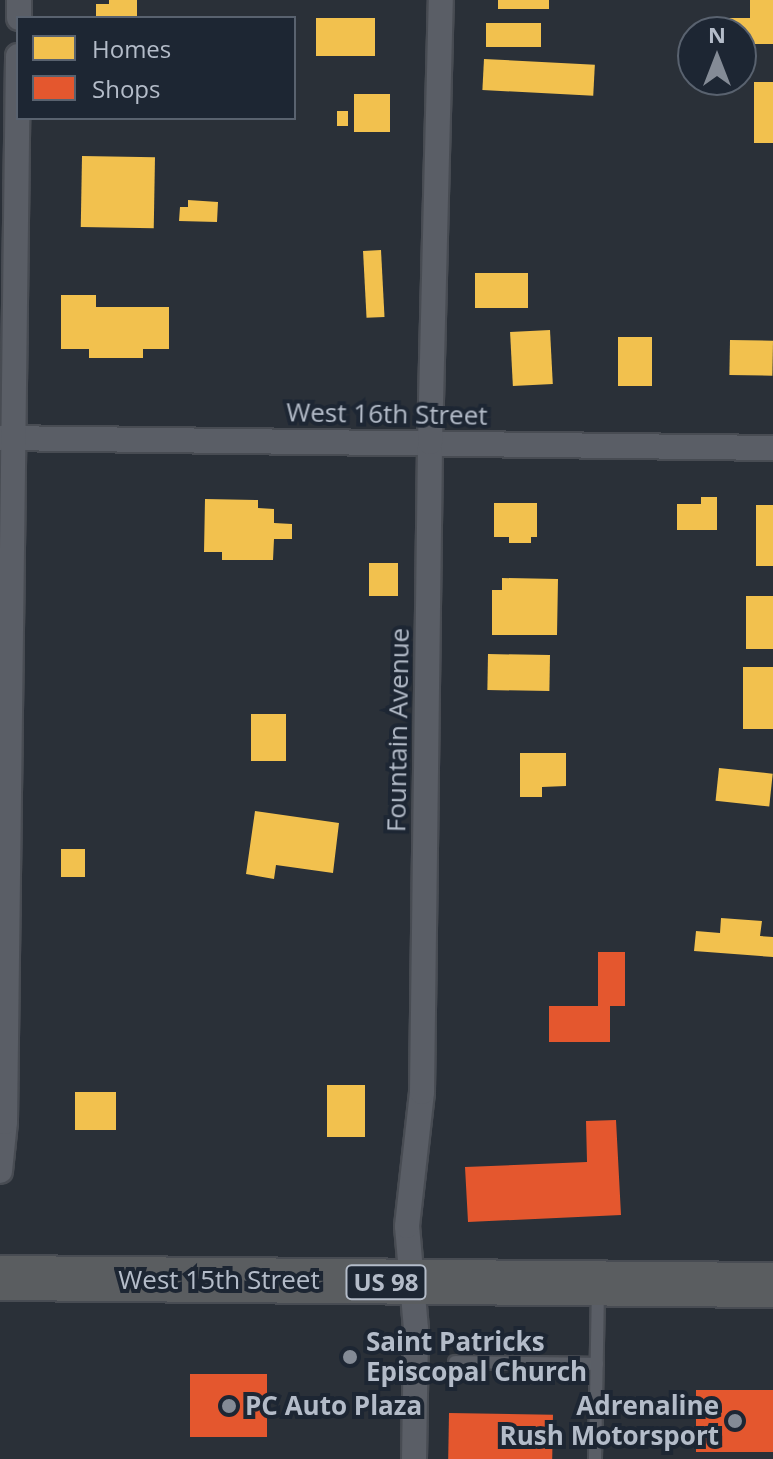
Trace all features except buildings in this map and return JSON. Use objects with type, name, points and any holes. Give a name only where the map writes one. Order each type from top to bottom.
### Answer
[{"type":"highway","name":"West 15th Street","points":[[0,1278],[773,1285]]},
{"type":"street","name":"Fountain Avenue","points":[[414,1459],[416,1329],[407,1226],[422,1092],[430,442],[441,0]]},
{"type":"street","points":[[0,1171],[5,1122],[6,438],[16,120]]},
{"type":"street","name":"West 16th Street","points":[[6,438],[773,448]]},
{"type":"lane","points":[[595,1459],[599,1283]]},
{"type":"lane","points":[[455,1362],[597,1364]]},
{"type":"place","name":"Saint Patricks Episcopal Church","points":[[350,1357]]},
{"type":"place","name":"PC Auto Plaza","points":[[229,1406]]},
{"type":"place","name":"Adrenaline Rush Motorsport","points":[[735,1421]]}]
